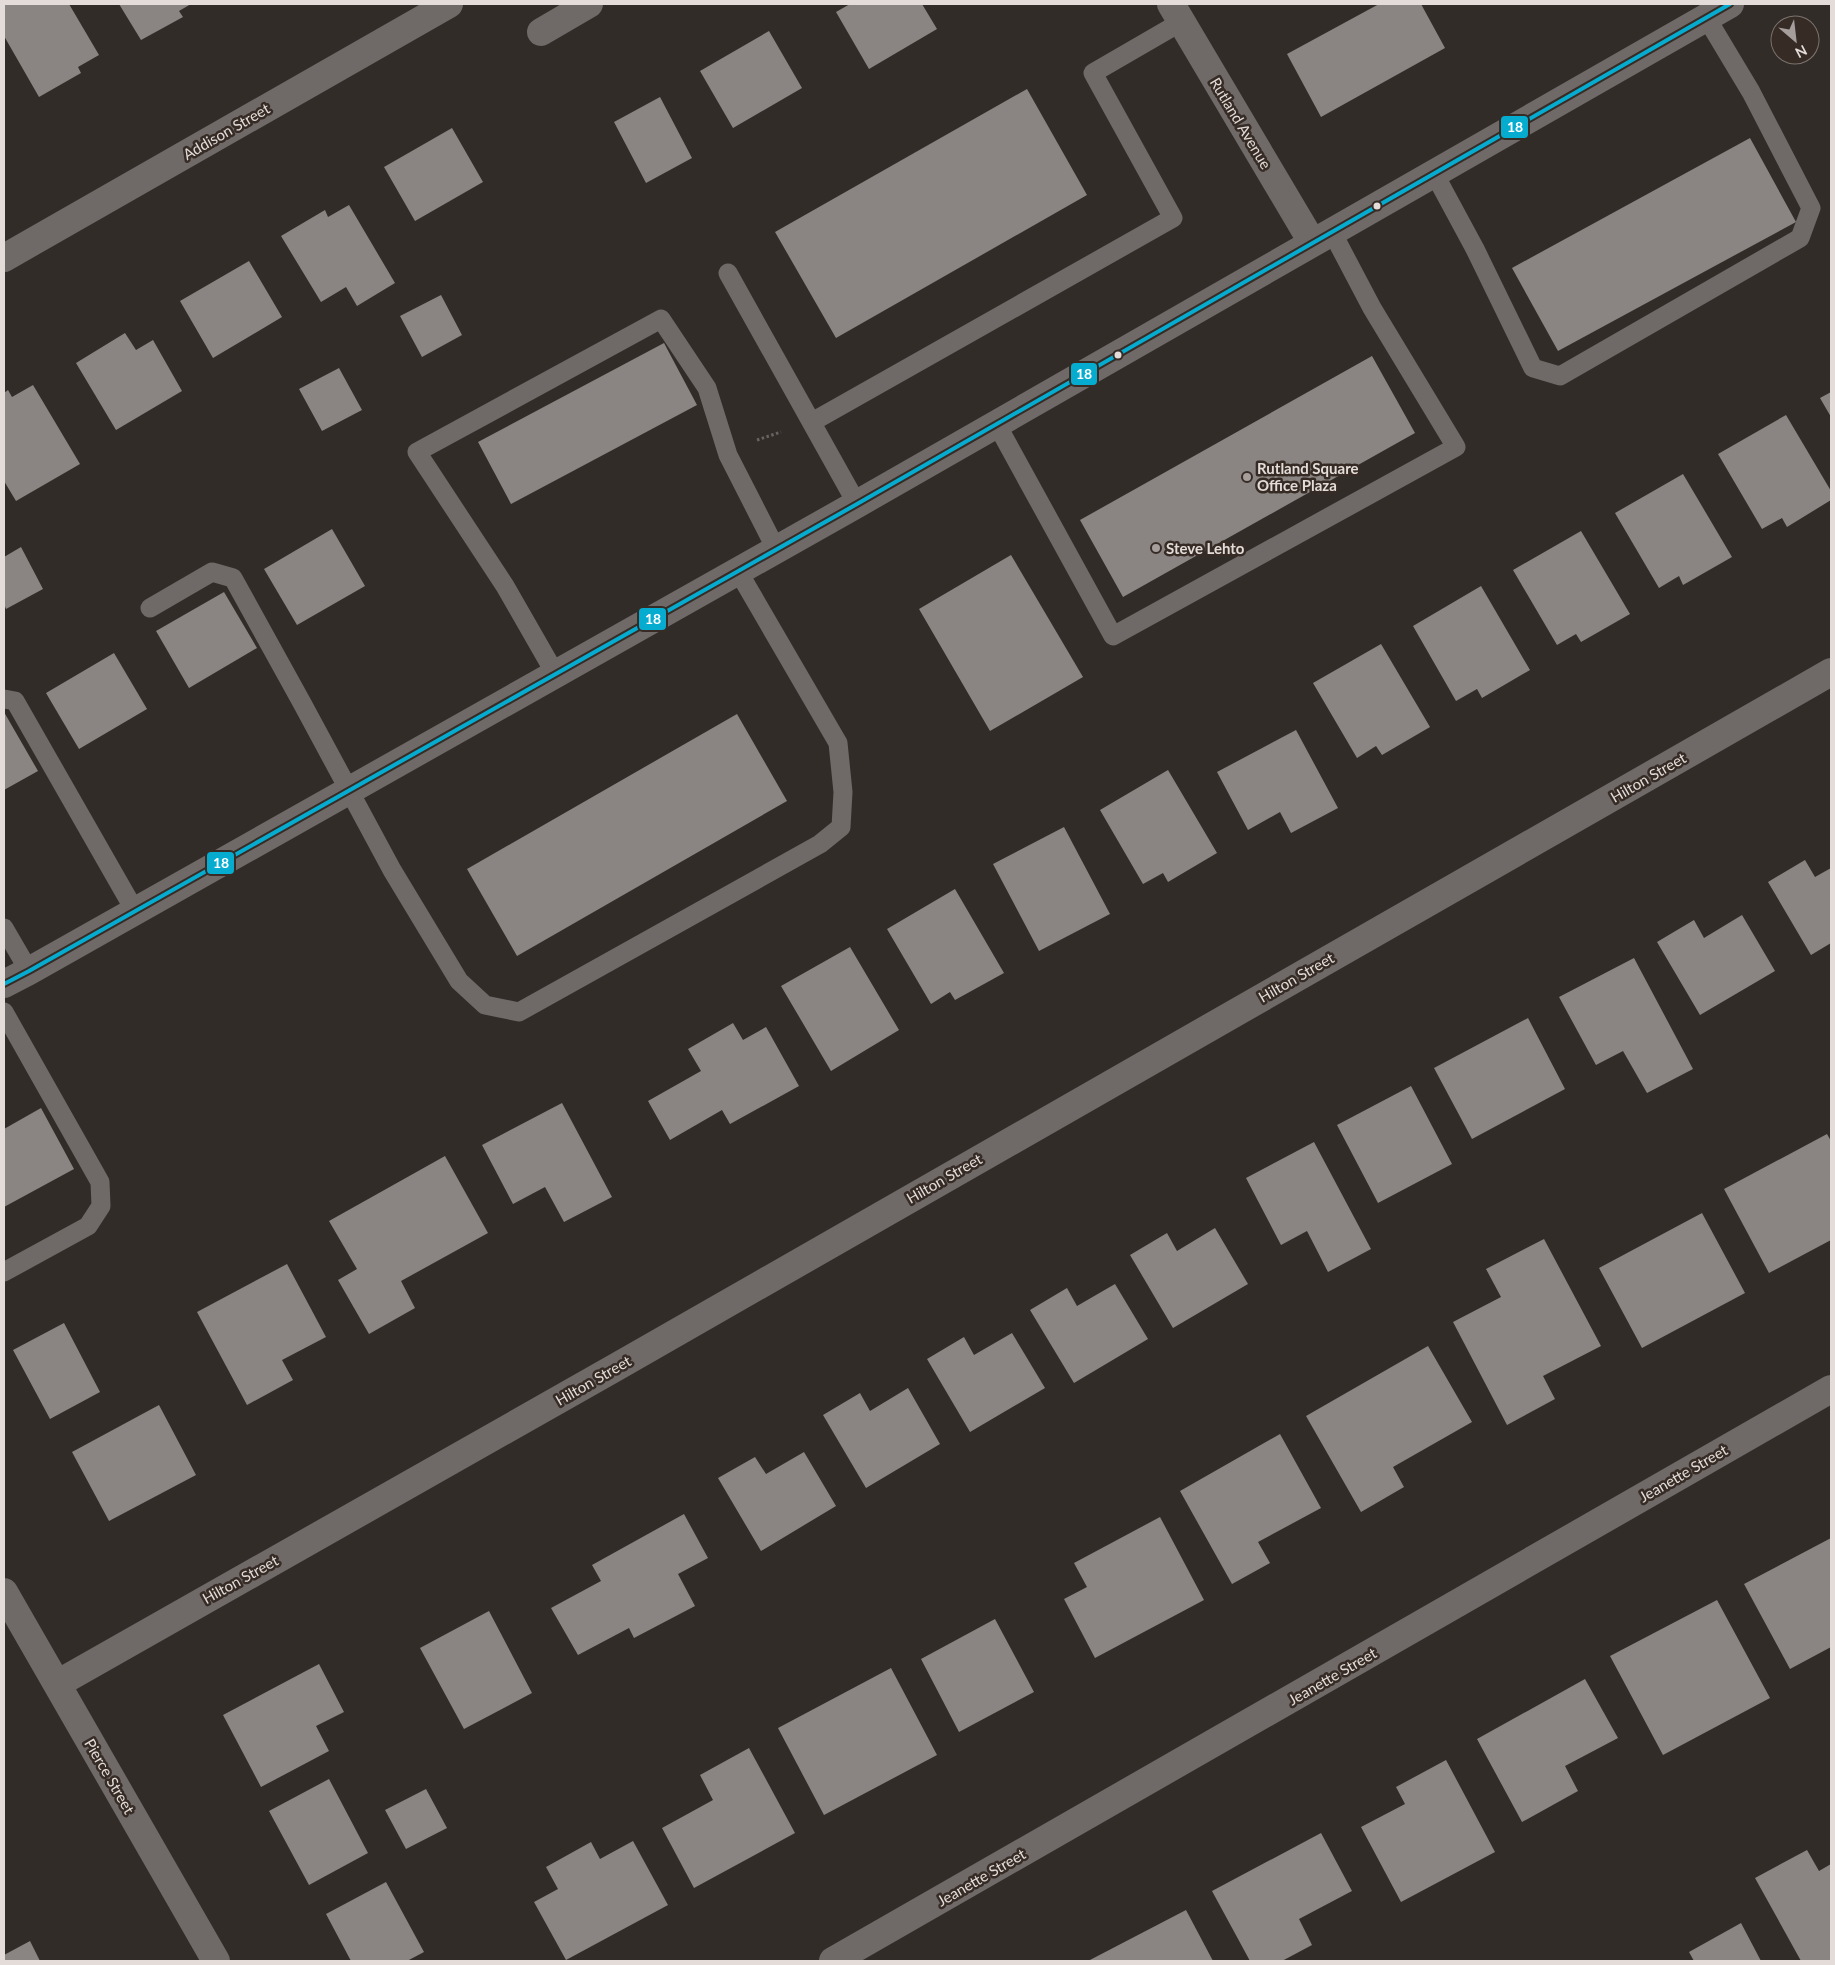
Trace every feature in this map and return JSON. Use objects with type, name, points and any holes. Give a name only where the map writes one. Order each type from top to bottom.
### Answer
[{"type":"street","name":"Addison Street","points":[[4,258],[449,4]]},
{"type":"street","points":[[541,32],[590,4]]},
{"type":"street","points":[[4,984],[857,504],[1730,4]]},
{"type":"street","name":"Rutland Avenue","points":[[1176,13],[1322,237]]},
{"type":"street","name":"Hilton Street","points":[[57,1684],[618,1366],[1831,672]]},
{"type":"street","name":"Jeanette Street","points":[[833,1961],[1831,1389]]},
{"type":"street","name":"Pierce Street","points":[[4,1592],[216,1961]]},
{"type":"lane","points":[[812,422],[1173,218],[1093,73],[1176,13]]},
{"type":"lane","points":[[1434,174],[1475,249],[1533,368],[1560,376],[1800,238],[1811,208],[1751,92],[1706,18]]},
{"type":"lane","points":[[996,423],[1113,636],[1456,447],[1372,308],[1322,237]]},
{"type":"lane","points":[[728,273],[857,504]]},
{"type":"lane","points":[[556,674],[505,586],[417,452],[661,318],[707,388],[728,455],[776,549]]},
{"type":"lane","points":[[150,608],[212,572],[232,578],[392,870],[459,981],[485,1004],[519,1012],[811,849],[841,827],[843,792],[838,743],[738,571]]},
{"type":"lane","points":[[4,699],[15,701],[135,911]]},
{"type":"lane","points":[[4,928],[29,971]]},
{"type":"lane","points":[[4,1012],[100,1182],[101,1206],[88,1226],[4,1272]]},
{"type":"building","points":[[69,4],[99,55],[78,67],[81,73],[39,97],[4,36],[4,5]]},
{"type":"building","points":[[119,4],[191,4],[179,11],[183,17],[141,40]]},
{"type":"building","points":[[850,4],[922,4],[937,29],[869,69],[836,12]]},
{"type":"building","points":[[1379,4],[1421,4],[1445,48],[1321,117],[1287,54]]},
{"type":"building","points":[[769,31],[802,88],[733,128],[700,71]]},
{"type":"building","points":[[1027,89],[1087,195],[836,338],[775,232]]},
{"type":"building","points":[[660,97],[692,158],[646,183],[614,122]]},
{"type":"building","points":[[452,128],[483,182],[415,221],[384,167]]},
{"type":"building","points":[[1750,138],[1796,222],[1558,351],[1512,268]]},
{"type":"building","points":[[349,205],[395,283],[357,306],[346,287],[321,302],[281,236],[325,210],[328,217]]},
{"type":"building","points":[[249,261],[282,317],[213,358],[180,301]]},
{"type":"building","points":[[441,295],[462,335],[422,357],[400,316]]},
{"type":"building","points":[[125,333],[136,350],[153,340],[182,391],[116,430],[76,363]]},
{"type":"building","points":[[664,343],[697,405],[511,504],[478,442]]},
{"type":"building","name":"Rutland Square Office Plaza","points":[[1372,356],[1415,433],[1123,597],[1080,520]]},
{"type":"building","points":[[339,368],[362,410],[322,431],[299,389]]},
{"type":"building","points":[[33,385],[80,464],[16,501],[4,481],[4,393],[8,390],[12,397]]},
{"type":"building","points":[[1831,392],[1831,417],[1820,398]]},
{"type":"building","points":[[1786,415],[1831,491],[1831,500],[1787,527],[1782,518],[1762,529],[1718,454]]},
{"type":"building","points":[[1683,474],[1732,557],[1683,585],[1679,576],[1659,588],[1615,513]]},
{"type":"building","points":[[332,529],[365,586],[297,625],[264,569]]},
{"type":"building","points":[[1581,531],[1630,614],[1581,642],[1576,634],[1557,645],[1513,570]]},
{"type":"building","points":[[21,547],[43,589],[6,609],[4,604],[4,557]]},
{"type":"building","points":[[1011,555],[1083,677],[990,731],[919,609]]},
{"type":"building","points":[[1481,586],[1530,670],[1482,698],[1477,689],[1456,701],[1413,626]]},
{"type":"building","points":[[224,592],[257,648],[189,688],[156,631]]},
{"type":"building","points":[[1381,644],[1430,727],[1382,755],[1376,746],[1357,758],[1313,683]]},
{"type":"building","points":[[114,653],[147,709],[79,749],[46,693]]},
{"type":"building","points":[[4,712],[38,771],[4,790]]},
{"type":"building","points":[[737,714],[787,801],[517,956],[467,869]]},
{"type":"building","points":[[1296,730],[1338,808],[1291,833],[1280,812],[1248,830],[1217,772]]},
{"type":"building","points":[[1168,770],[1217,853],[1168,882],[1163,873],[1143,884],[1100,810]]},
{"type":"building","points":[[1064,827],[1110,914],[1039,951],[993,864]]},
{"type":"building","points":[[1805,860],[1815,877],[1831,868],[1831,943],[1811,955],[1768,882]]},
{"type":"building","points":[[955,889],[1004,973],[955,1000],[950,992],[931,1004],[887,929]]},
{"type":"building","points":[[1742,915],[1775,971],[1700,1015],[1657,942],[1694,920],[1704,938]]},
{"type":"building","points":[[850,947],[899,1030],[831,1071],[781,986]]},
{"type":"building","points":[[1634,958],[1693,1069],[1647,1093],[1623,1051],[1596,1065],[1559,997]]},
{"type":"building","points":[[1528,1018],[1565,1089],[1472,1139],[1434,1068]]},
{"type":"building","points":[[733,1023],[743,1040],[766,1027],[799,1086],[730,1124],[722,1110],[670,1140],[648,1101],[701,1071],[688,1049]]},
{"type":"building","points":[[1411,1086],[1452,1164],[1378,1203],[1337,1125]]},
{"type":"building","points":[[562,1103],[612,1197],[564,1222],[545,1187],[513,1204],[482,1145]]},
{"type":"building","points":[[41,1108],[74,1169],[4,1207],[4,1129]]},
{"type":"building","points":[[1827,1134],[1831,1141],[1831,1240],[1769,1273],[1724,1189]]},
{"type":"building","points":[[1314,1142],[1371,1249],[1328,1272],[1307,1231],[1281,1245],[1246,1178]]},
{"type":"building","points":[[445,1156],[488,1233],[401,1281],[415,1308],[369,1334],[338,1280],[357,1269],[329,1221]]},
{"type":"building","points":[[1702,1213],[1745,1293],[1642,1348],[1599,1268]]},
{"type":"building","points":[[1215,1228],[1248,1284],[1173,1328],[1130,1255],[1167,1233],[1177,1251]]},
{"type":"building","points":[[1544,1239],[1601,1346],[1543,1376],[1555,1399],[1507,1425],[1453,1322],[1501,1297],[1486,1269]]},
{"type":"building","points":[[287,1264],[326,1337],[282,1360],[293,1380],[247,1405],[197,1312]]},
{"type":"building","points":[[1115,1284],[1148,1339],[1074,1383],[1030,1310],[1067,1288],[1077,1306]]},
{"type":"building","points":[[64,1323],[100,1392],[50,1419],[13,1350]]},
{"type":"building","points":[[1012,1333],[1045,1388],[970,1432],[927,1359],[964,1337],[974,1355]]},
{"type":"building","points":[[1428,1346],[1472,1422],[1393,1467],[1404,1487],[1361,1512],[1306,1416]]},
{"type":"building","points":[[908,1388],[940,1444],[866,1488],[823,1415],[860,1393],[870,1411]]},
{"type":"building","points":[[159,1405],[196,1475],[109,1521],[72,1452]]},
{"type":"building","points":[[1280,1434],[1321,1508],[1258,1542],[1270,1563],[1232,1584],[1180,1491]]},
{"type":"building","points":[[804,1452],[836,1506],[761,1551],[718,1478],[755,1457],[766,1474]]},
{"type":"building","points":[[684,1514],[708,1558],[678,1574],[695,1606],[634,1638],[629,1628],[578,1655],[551,1608],[601,1581],[592,1565]]},
{"type":"building","points":[[1160,1517],[1204,1600],[1095,1658],[1064,1599],[1087,1587],[1074,1563]]},
{"type":"building","points":[[1831,1538],[1831,1647],[1790,1669],[1744,1584]]},
{"type":"building","points":[[1717,1600],[1770,1698],[1663,1755],[1610,1656]]},
{"type":"building","points":[[489,1611],[532,1693],[464,1729],[420,1648]]},
{"type":"building","points":[[995,1619],[1034,1692],[959,1732],[921,1659]]},
{"type":"building","points":[[319,1664],[344,1712],[316,1726],[329,1751],[261,1787],[223,1715]]},
{"type":"building","points":[[891,1668],[937,1755],[824,1815],[778,1728]]},
{"type":"building","points":[[1585,1679],[1618,1738],[1565,1766],[1578,1791],[1522,1822],[1477,1739]]},
{"type":"building","points":[[749,1748],[795,1833],[694,1888],[662,1828],[713,1800],[700,1775]]},
{"type":"building","points":[[1446,1760],[1495,1852],[1401,1902],[1361,1827],[1405,1804],[1396,1787]]},
{"type":"building","points":[[329,1779],[368,1853],[309,1885],[269,1811]]},
{"type":"building","points":[[426,1789],[447,1828],[406,1849],[385,1810]]},
{"type":"building","points":[[1321,1833],[1352,1891],[1299,1919],[1312,1945],[1282,1961],[1250,1961],[1212,1891]]},
{"type":"building","points":[[633,1841],[668,1905],[566,1960],[534,1902],[558,1889],[546,1867],[591,1842],[600,1859]]},
{"type":"building","points":[[1807,1850],[1819,1871],[1831,1864],[1831,1961],[1801,1961],[1755,1878]]},
{"type":"building","points":[[386,1882],[424,1952],[407,1961],[351,1961],[326,1914]]},
{"type":"building","points":[[1186,1910],[1213,1961],[1088,1961]]},
{"type":"building","points":[[1741,1923],[1761,1961],[1694,1961],[1689,1952]]},
{"type":"building","points":[[30,1941],[40,1961],[4,1961],[4,1955]]},
{"type":"transit line","name":"18","points":[[4,984],[857,504],[1730,4]]},
{"type":"place","name":"Rutland Square Office Plaza","points":[[1247,477]]},
{"type":"place","name":"Steve Lehto","points":[[1156,548]]}]
